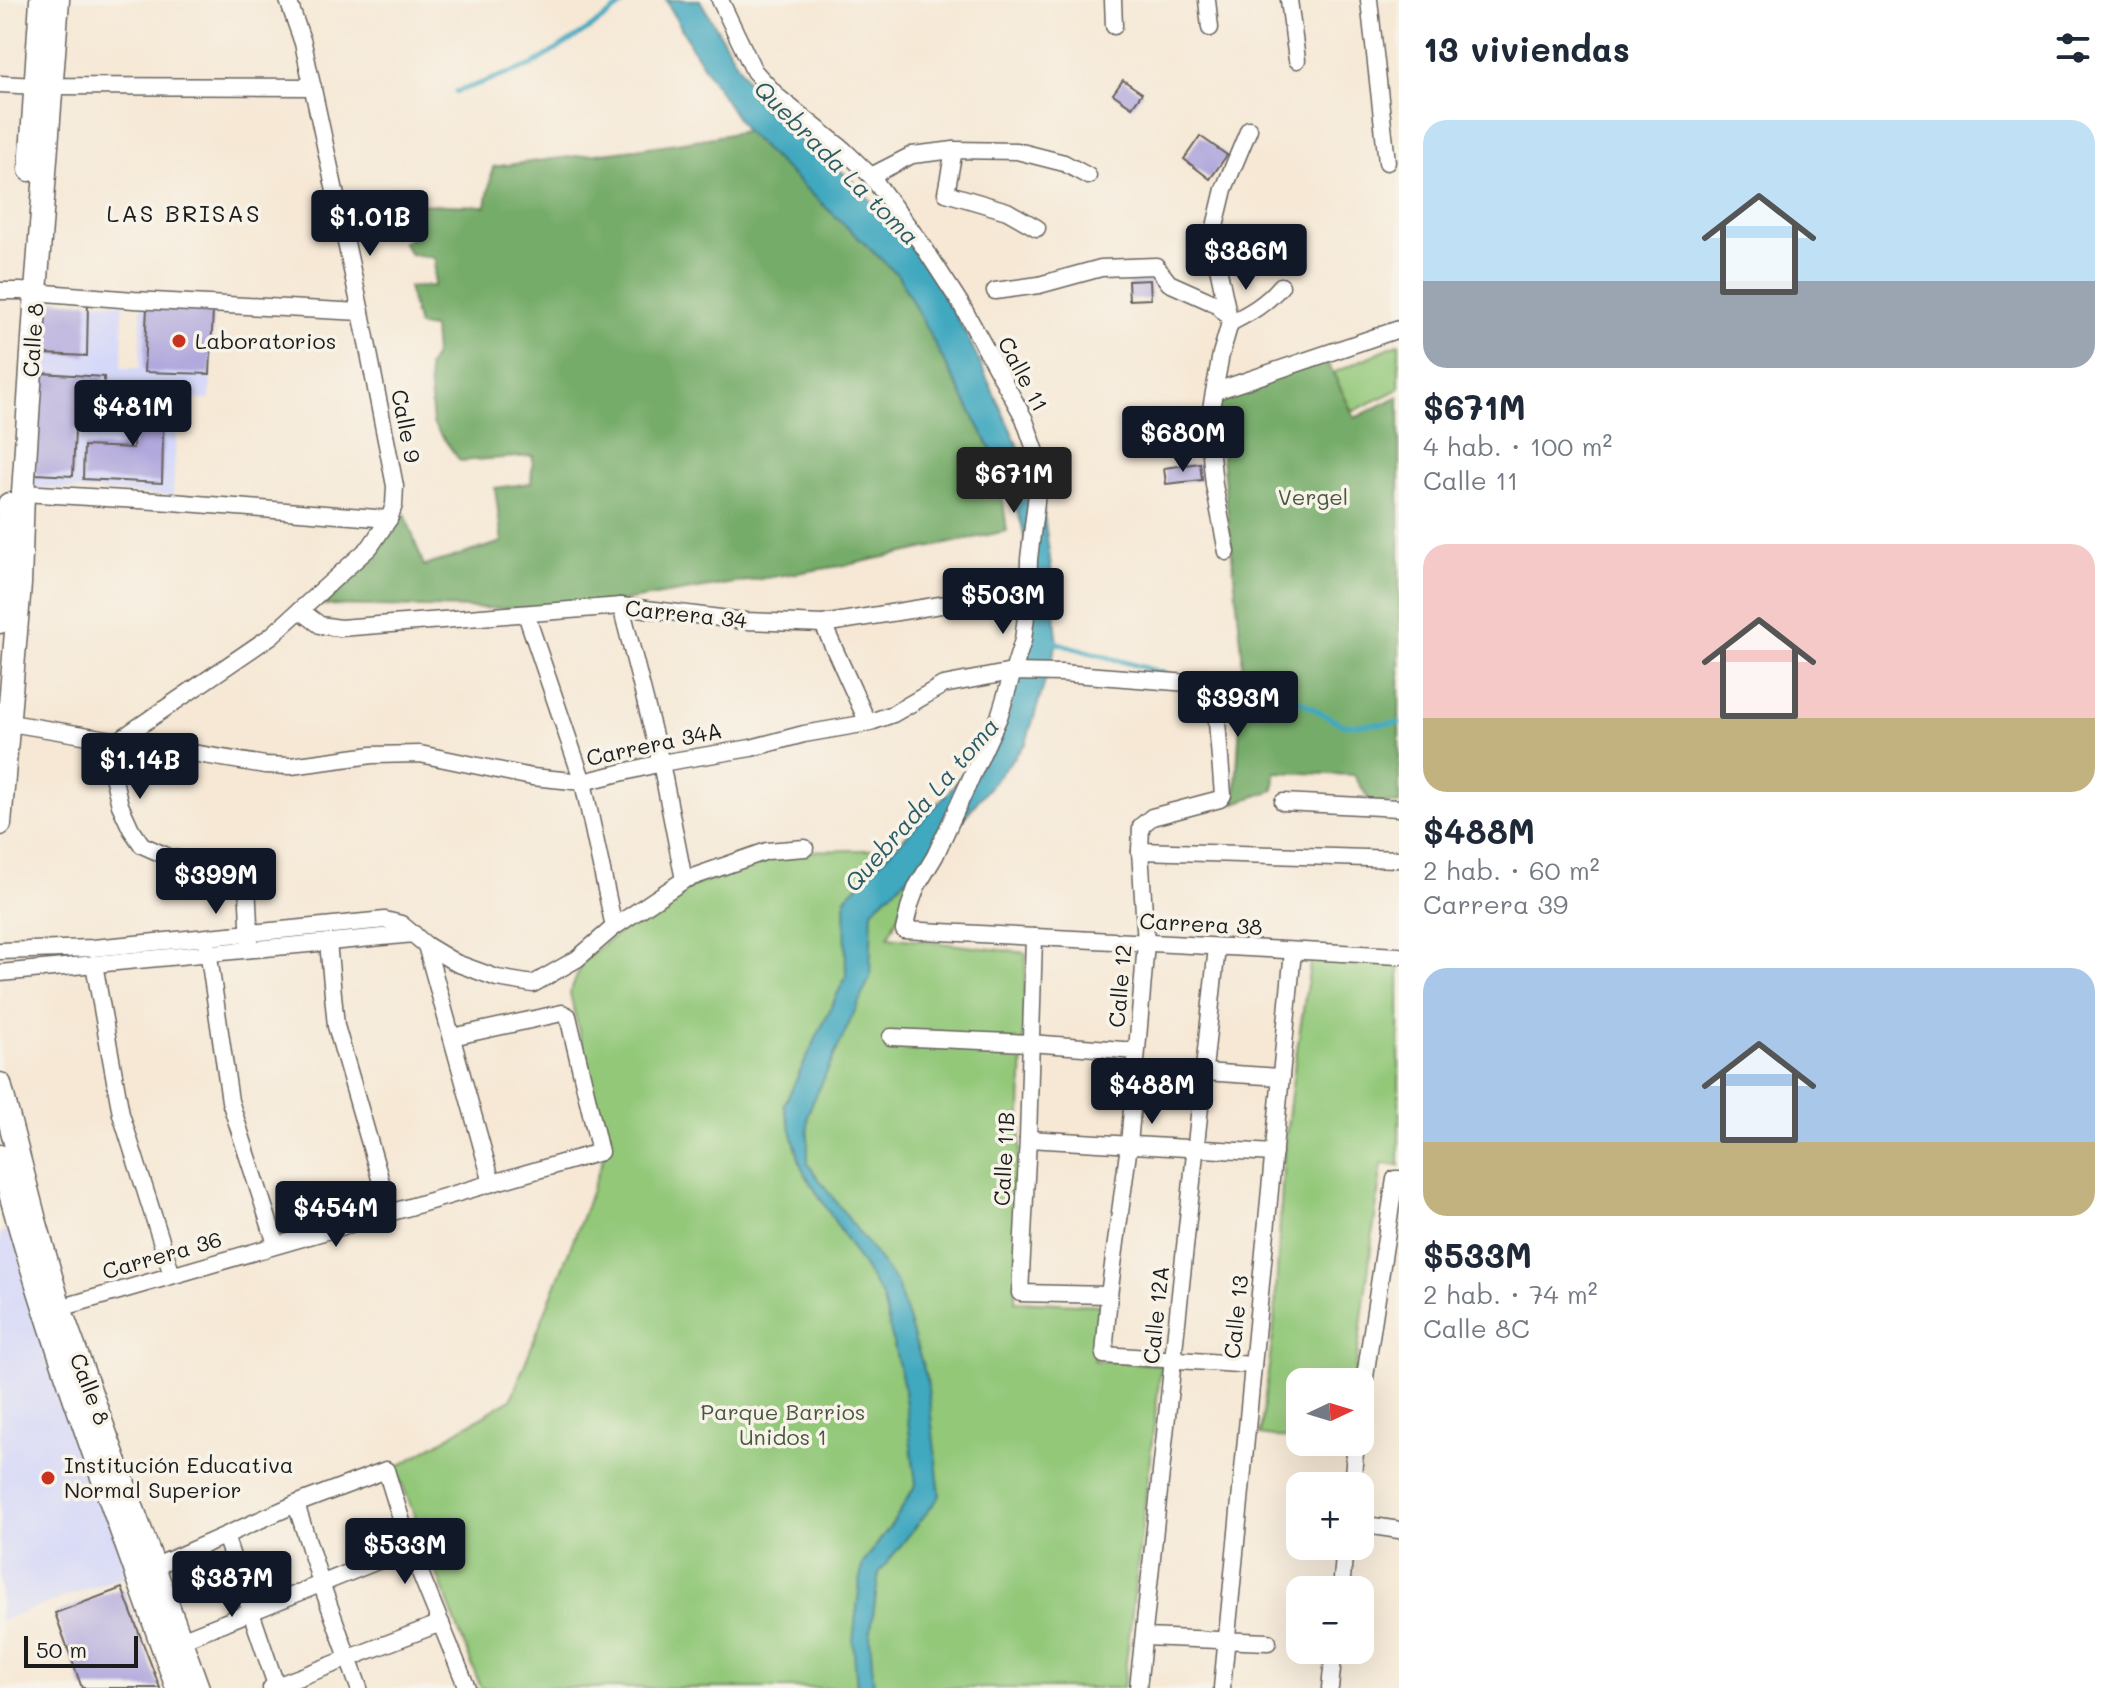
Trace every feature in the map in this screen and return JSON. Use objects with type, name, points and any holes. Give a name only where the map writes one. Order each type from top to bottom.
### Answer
[{"type":"main road","name":"Calle 8","points":[[41,0],[44,86]]},
{"type":"main road","name":"Calle 8","points":[[0,824],[6,662],[20,584],[23,493],[19,291],[44,86],[58,0]]},
{"type":"main road","name":"Calle 8","points":[[0,622],[20,339],[19,291]]},
{"type":"main road","name":"Calle 8","points":[[0,1084],[60,1308],[147,1570],[177,1688]]},
{"type":"main road","name":"Calle 8","points":[[0,1156],[46,1314],[147,1570],[181,1640],[198,1688]]},
{"type":"street","name":"Calle 9","points":[[119,740],[271,636],[370,547],[389,519],[394,505],[395,486],[361,312],[303,43],[288,0]]},
{"type":"street","name":"Calle 11","points":[[720,0],[754,71],[779,98],[871,176],[923,246],[962,306],[1024,418],[1037,455],[1039,477],[1023,640],[999,717],[935,856],[917,886],[904,930]]},
{"type":"street","points":[[1113,0],[1114,26]]},
{"type":"street","points":[[1207,0],[1210,28]]},
{"type":"street","points":[[1289,0],[1297,60]]},
{"type":"street","points":[[1369,0],[1387,162]]},
{"type":"street","points":[[0,84],[313,87]]},
{"type":"street","points":[[1227,552],[1214,485],[1208,425],[1229,320],[1215,253],[1214,231],[1224,189],[1249,129]]},
{"type":"street","points":[[954,150],[946,193],[1007,211],[1037,228]]},
{"type":"street","points":[[871,176],[912,155],[954,150],[1017,151],[1064,163],[1088,176]]},
{"type":"street","points":[[995,291],[1039,285],[1101,268],[1156,266],[1169,283],[1216,304],[1229,320]]},
{"type":"street","points":[[1229,320],[1258,308],[1281,286]]},
{"type":"street","points":[[19,291],[361,312]]},
{"type":"street","points":[[1216,391],[1399,329]]},
{"type":"street","points":[[23,493],[389,519]]},
{"type":"street","name":"Carrera 34","points":[[300,610],[320,625],[340,628],[621,606],[745,621],[823,624],[965,601],[1028,601]]},
{"type":"street","points":[[621,606],[661,763],[684,880]]},
{"type":"street","points":[[526,614],[583,782],[614,927]]},
{"type":"street","points":[[823,624],[868,723]]},
{"type":"street","name":"Carrera 34A","points":[[5,721],[265,765],[291,766],[372,755],[420,754],[532,777],[583,782],[661,763],[868,723],[893,714],[943,685],[1014,671],[1214,685],[1223,795],[1220,799],[1152,817]]},
{"type":"street","points":[[119,740],[113,776],[120,805],[131,829],[142,845],[171,858],[235,867],[244,872],[250,942]]},
{"type":"street","points":[[1283,802],[1399,808]]},
{"type":"street","name":"Calle 12","points":[[1152,817],[1141,826],[1146,943],[1129,1145],[1104,1355],[1173,1360]]},
{"type":"street","points":[[250,942],[385,920],[401,924],[456,963],[497,978],[533,984],[577,959],[614,927],[684,880],[767,851],[805,848]]},
{"type":"street","points":[[1140,851],[1399,859]]},
{"type":"street","name":"Carrera 38","points":[[904,930],[1399,956]]},
{"type":"street","name":"Calle 11B","points":[[1034,937],[1020,1293],[1109,1295]]},
{"type":"street","points":[[0,951],[250,942],[420,940]]},
{"type":"street","points":[[420,940],[452,1037],[492,1183]]},
{"type":"street","points":[[328,942],[336,1026],[390,1213]]},
{"type":"street","points":[[0,973],[94,964],[208,945]]},
{"type":"street","points":[[208,945],[230,1101],[276,1244]]},
{"type":"street","name":"Calle 12A","points":[[1138,1688],[1217,947]]},
{"type":"street","name":"Calle 13","points":[[1222,1688],[1293,951]]},
{"type":"street","points":[[94,964],[121,1114],[172,1275]]},
{"type":"street","name":"Carrera 36","points":[[60,1308],[600,1152],[568,1016],[562,1013],[452,1037]]},
{"type":"street","points":[[891,1037],[1136,1051]]},
{"type":"street","points":[[1204,1072],[1281,1077]]},
{"type":"street","points":[[1028,1139],[1274,1153]]},
{"type":"street","points":[[1367,1368],[1397,1179]]},
{"type":"street","points":[[1173,1360],[1253,1365]]},
{"type":"street","points":[[147,1570],[296,1504],[386,1470],[410,1548],[467,1688]]},
{"type":"street","points":[[296,1504],[359,1688]]},
{"type":"street","points":[[1374,1526],[1399,1530]]},
{"type":"street","points":[[225,1536],[275,1687],[441,1623]]},
{"type":"street","points":[[181,1640],[410,1548]]},
{"type":"street","points":[[1144,1637],[1268,1642]]},
{"type":"street","points":[[1330,1688],[1333,1664]]},
{"type":"shaded area","points":[[45,300],[123,303],[122,368],[140,368],[141,305],[213,310],[210,399],[178,400],[173,496],[34,487]]},
{"type":"shaded area","name":"Institución Educativa Normal Superior","points":[[16,1227],[129,1574],[0,1621],[0,1233]]},
{"type":"green space","points":[[745,131],[898,275],[998,462],[1007,531],[852,564],[618,602],[527,609],[324,605],[405,514],[424,566],[502,542],[495,488],[531,483],[533,456],[460,461],[433,424],[428,367],[435,355],[433,328],[418,326],[408,287],[434,286],[435,258],[410,254],[403,242],[422,231],[415,204],[486,206],[493,167],[651,147]]},
{"type":"green space","points":[[1399,343],[1399,389],[1352,412],[1333,373]]},
{"type":"green space","name":"Vergel","points":[[1326,359],[1355,418],[1399,396],[1399,804],[1371,803],[1354,775],[1275,772],[1274,790],[1235,803],[1242,652],[1216,398]]},
{"type":"green space","name":"Parque Barrios Unidos 1","points":[[930,849],[888,937],[1026,953],[1015,1301],[1099,1305],[1094,1360],[1161,1365],[1123,1688],[481,1688],[396,1468],[511,1399],[583,1215],[606,1150],[570,993],[583,961],[684,890],[784,851]]},
{"type":"green space","points":[[1311,958],[1399,963],[1399,1166],[1382,1163],[1356,1368],[1286,1368],[1286,1439],[1260,1435],[1274,1327],[1284,1151]]},
{"type":"water","points":[[666,0],[700,0],[763,108],[851,179],[931,270],[970,342],[1041,495],[1054,588],[1057,643],[1026,743],[937,850],[872,910],[870,978],[808,1113],[808,1164],[897,1284],[927,1379],[940,1496],[879,1573],[870,1637],[874,1688],[857,1688],[853,1641],[862,1565],[916,1484],[903,1383],[882,1297],[802,1169],[784,1105],[846,976],[845,898],[948,793],[1009,713],[1037,597],[1022,525],[998,462],[898,275],[745,131],[693,50]]},
{"type":"building","points":[[1123,80],[1142,93],[1132,107],[1113,94]]},
{"type":"building","points":[[1200,136],[1227,155],[1210,179],[1184,159]]},
{"type":"building","points":[[1150,280],[1151,299],[1129,300],[1128,281]]},
{"type":"building","points":[[45,300],[88,302],[87,356],[43,354]]},
{"type":"building","name":"Laboratorios","points":[[147,306],[213,310],[210,374],[144,372]]},
{"type":"building","points":[[41,373],[104,377],[105,430],[75,429],[73,476],[35,474]]},
{"type":"building","points":[[135,394],[164,396],[162,483],[83,479],[84,446],[133,448]]},
{"type":"building","points":[[1200,463],[1202,480],[1166,484],[1164,468]]},
{"type":"building","points":[[122,1588],[160,1688],[82,1688],[55,1613]]},
{"type":"waterway","points":[[456,92],[532,65],[629,0]]},
{"type":"waterway","points":[[1056,640],[1057,643],[1167,674]]},
{"type":"waterway","points":[[1197,676],[1253,675],[1343,725],[1399,723]]},
{"type":"place","name":"Laboratorios","points":[[179,341]]},
{"type":"place","name":"Institución Educativa Normal Superior","points":[[48,1478]]},
{"type":"district","name":"LAS BRISAS","points":[[184,214]]},
{"type":"water label","name":"Quebrada La toma","points":[[836,163]]},
{"type":"water label","name":"Quebrada La toma","points":[[922,805]]}]
